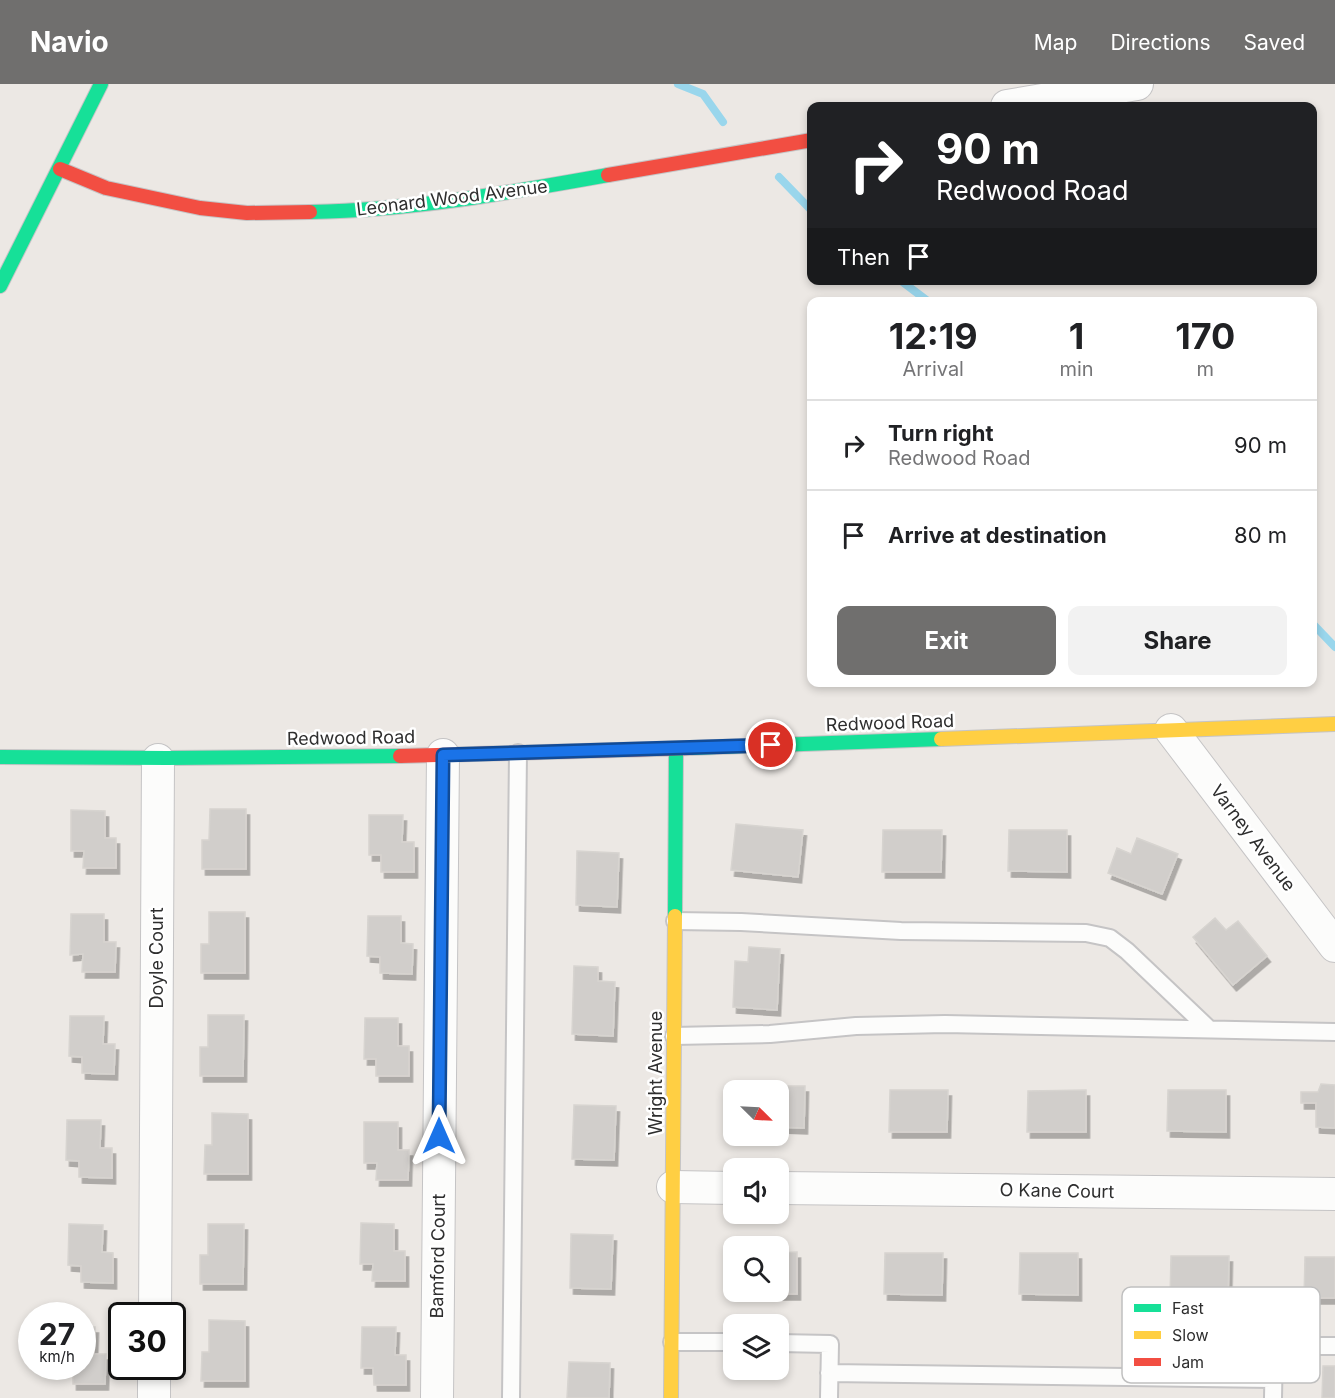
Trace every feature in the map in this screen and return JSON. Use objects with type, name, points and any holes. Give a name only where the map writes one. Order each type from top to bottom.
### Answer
[{"type":"street","points":[[0,286],[101,84]]},
{"type":"street","points":[[1031,102],[1137,84]]},
{"type":"street","name":"Leonard Wood Avenue","points":[[60,169],[106,188],[200,208],[247,213],[362,211],[478,198],[807,141]]},
{"type":"street","name":"Redwood Road","points":[[158,760],[676,749],[1335,724]]},
{"type":"street","name":"Varney Avenue","points":[[1171,730],[1335,946]]},
{"type":"street","name":"Wright Avenue","points":[[671,1398],[676,749]]},
{"type":"street","name":"Bamford Court","points":[[437,1398],[443,755]]},
{"type":"street","points":[[0,757],[158,760]]},
{"type":"street","name":"Doyle Court","points":[[155,1302],[158,760]]},
{"type":"street","points":[[673,1187],[723,1188]]},
{"type":"street","name":"O Kane Court","points":[[789,1188],[1335,1194]]},
{"type":"street","points":[[154,1380],[154,1398]]},
{"type":"lane","points":[[511,1398],[518,753]]},
{"type":"lane","points":[[675,921],[741,922],[901,931],[1086,933],[1110,938],[1127,951],[1209,1029]]},
{"type":"lane","points":[[674,1036],[770,1034],[856,1026],[945,1024],[1335,1032]]},
{"type":"lane","points":[[672,1342],[723,1342]]},
{"type":"lane","points":[[789,1343],[830,1344],[829,1398]]},
{"type":"lane","points":[[1320,1347],[1335,1347]]},
{"type":"lane","points":[[829,1374],[1122,1377]]},
{"type":"lane","points":[[1273,1398],[1274,1383]]},
{"type":"building","points":[[210,809],[246,809],[246,869],[202,869],[202,840],[209,840]]},
{"type":"building","points":[[71,810],[105,811],[105,838],[116,838],[116,868],[83,868],[84,851],[71,851]]},
{"type":"building","points":[[369,815],[403,815],[402,842],[414,842],[414,872],[381,872],[381,855],[369,855]]},
{"type":"building","points":[[736,824],[803,830],[798,877],[731,870]]},
{"type":"building","points":[[883,830],[942,830],[941,872],[882,872]]},
{"type":"building","points":[[1009,830],[1067,830],[1067,872],[1008,871]]},
{"type":"building","points":[[1137,838],[1178,854],[1162,894],[1108,873],[1117,848],[1131,854]]},
{"type":"building","points":[[577,851],[619,853],[617,907],[576,905]]},
{"type":"building","points":[[209,912],[245,912],[245,973],[201,973],[201,944],[209,944]]},
{"type":"building","points":[[71,914],[104,914],[104,942],[116,942],[115,972],[82,972],[83,954],[70,955]]},
{"type":"building","points":[[368,916],[401,916],[401,943],[413,944],[412,974],[380,973],[380,957],[367,956]]},
{"type":"building","points":[[1215,918],[1226,930],[1238,921],[1267,956],[1233,985],[1193,937]]},
{"type":"building","points":[[749,947],[780,949],[777,1010],[733,1007],[735,961],[748,962]]},
{"type":"building","points":[[574,966],[598,967],[598,981],[615,982],[613,1036],[572,1034]]},
{"type":"building","points":[[208,1015],[244,1015],[243,1076],[200,1076],[200,1047],[208,1047]]},
{"type":"building","points":[[70,1016],[104,1016],[103,1044],[115,1044],[114,1074],[82,1073],[82,1057],[69,1056]]},
{"type":"building","points":[[365,1018],[398,1018],[398,1046],[409,1046],[409,1076],[376,1076],[376,1059],[364,1059]]},
{"type":"building","points":[[1321,1084],[1335,1085],[1335,1128],[1316,1127],[1316,1103],[1301,1103],[1301,1092],[1318,1092]]},
{"type":"building","points":[[789,1086],[805,1086],[804,1128],[789,1127]]},
{"type":"building","points":[[890,1090],[948,1090],[947,1132],[889,1132]]},
{"type":"building","points":[[1086,1090],[1086,1132],[1027,1132],[1028,1091]]},
{"type":"building","points":[[1168,1090],[1226,1090],[1226,1132],[1167,1131]]},
{"type":"building","points":[[574,1105],[616,1106],[614,1160],[572,1159]]},
{"type":"building","points":[[212,1113],[248,1114],[248,1174],[204,1174],[205,1145],[212,1145]]},
{"type":"building","points":[[67,1120],[101,1120],[100,1148],[112,1148],[112,1178],[79,1177],[79,1161],[66,1160]]},
{"type":"building","points":[[364,1122],[398,1122],[398,1150],[409,1150],[408,1180],[376,1180],[377,1163],[364,1163]]},
{"type":"building","points":[[361,1223],[394,1224],[394,1251],[405,1251],[405,1281],[372,1281],[373,1264],[360,1264]]},
{"type":"building","points":[[69,1224],[103,1225],[102,1252],[113,1253],[113,1283],[81,1282],[81,1266],[68,1265]]},
{"type":"building","points":[[208,1224],[244,1224],[243,1284],[200,1284],[200,1255],[208,1255]]},
{"type":"building","points":[[571,1234],[613,1235],[611,1289],[570,1288]]},
{"type":"building","points":[[789,1252],[797,1252],[797,1294],[789,1294]]},
{"type":"building","points":[[885,1253],[943,1253],[942,1295],[884,1294]]},
{"type":"building","points":[[1020,1253],[1078,1253],[1078,1295],[1019,1294]]},
{"type":"building","points":[[1171,1256],[1229,1256],[1228,1287],[1170,1287]]},
{"type":"building","points":[[1305,1257],[1335,1257],[1335,1298],[1320,1298],[1320,1287],[1304,1287]]},
{"type":"building","points":[[209,1320],[245,1321],[245,1381],[201,1381],[202,1352],[209,1352]]},
{"type":"building","points":[[362,1327],[396,1327],[395,1355],[406,1355],[406,1385],[374,1385],[373,1368],[361,1368]]},
{"type":"building","points":[[96,1354],[106,1354],[105,1384],[73,1384],[73,1380],[96,1380]]},
{"type":"building","points":[[569,1362],[610,1363],[609,1398],[567,1398]]},
{"type":"building","points":[[1323,1366],[1335,1366],[1335,1398],[1322,1398]]},
{"type":"waterway","points":[[678,84],[703,94],[723,122]]},
{"type":"waterway","points":[[779,177],[807,206]]},
{"type":"waterway","points":[[907,285],[922,297]]},
{"type":"waterway","points":[[1317,628],[1335,647]]},
{"type":"traffic: fast","points":[[0,286],[101,84]]},
{"type":"traffic: fast","points":[[310,212],[423,204],[608,175]]},
{"type":"traffic: fast","points":[[690,748],[941,739]]},
{"type":"traffic: fast","points":[[675,916],[676,749]]},
{"type":"traffic: fast","points":[[0,757],[400,756]]},
{"type":"traffic: slow","points":[[941,739],[1335,724]]},
{"type":"traffic: slow","points":[[671,1398],[675,916]]},
{"type":"traffic: jam","points":[[608,175],[807,141]]},
{"type":"traffic: jam","points":[[60,169],[106,188],[200,208],[247,213],[310,212]]},
{"type":"traffic: jam","points":[[400,756],[690,748]]},
{"type":"route","points":[[439,1136],[443,755],[771,745]]}]
